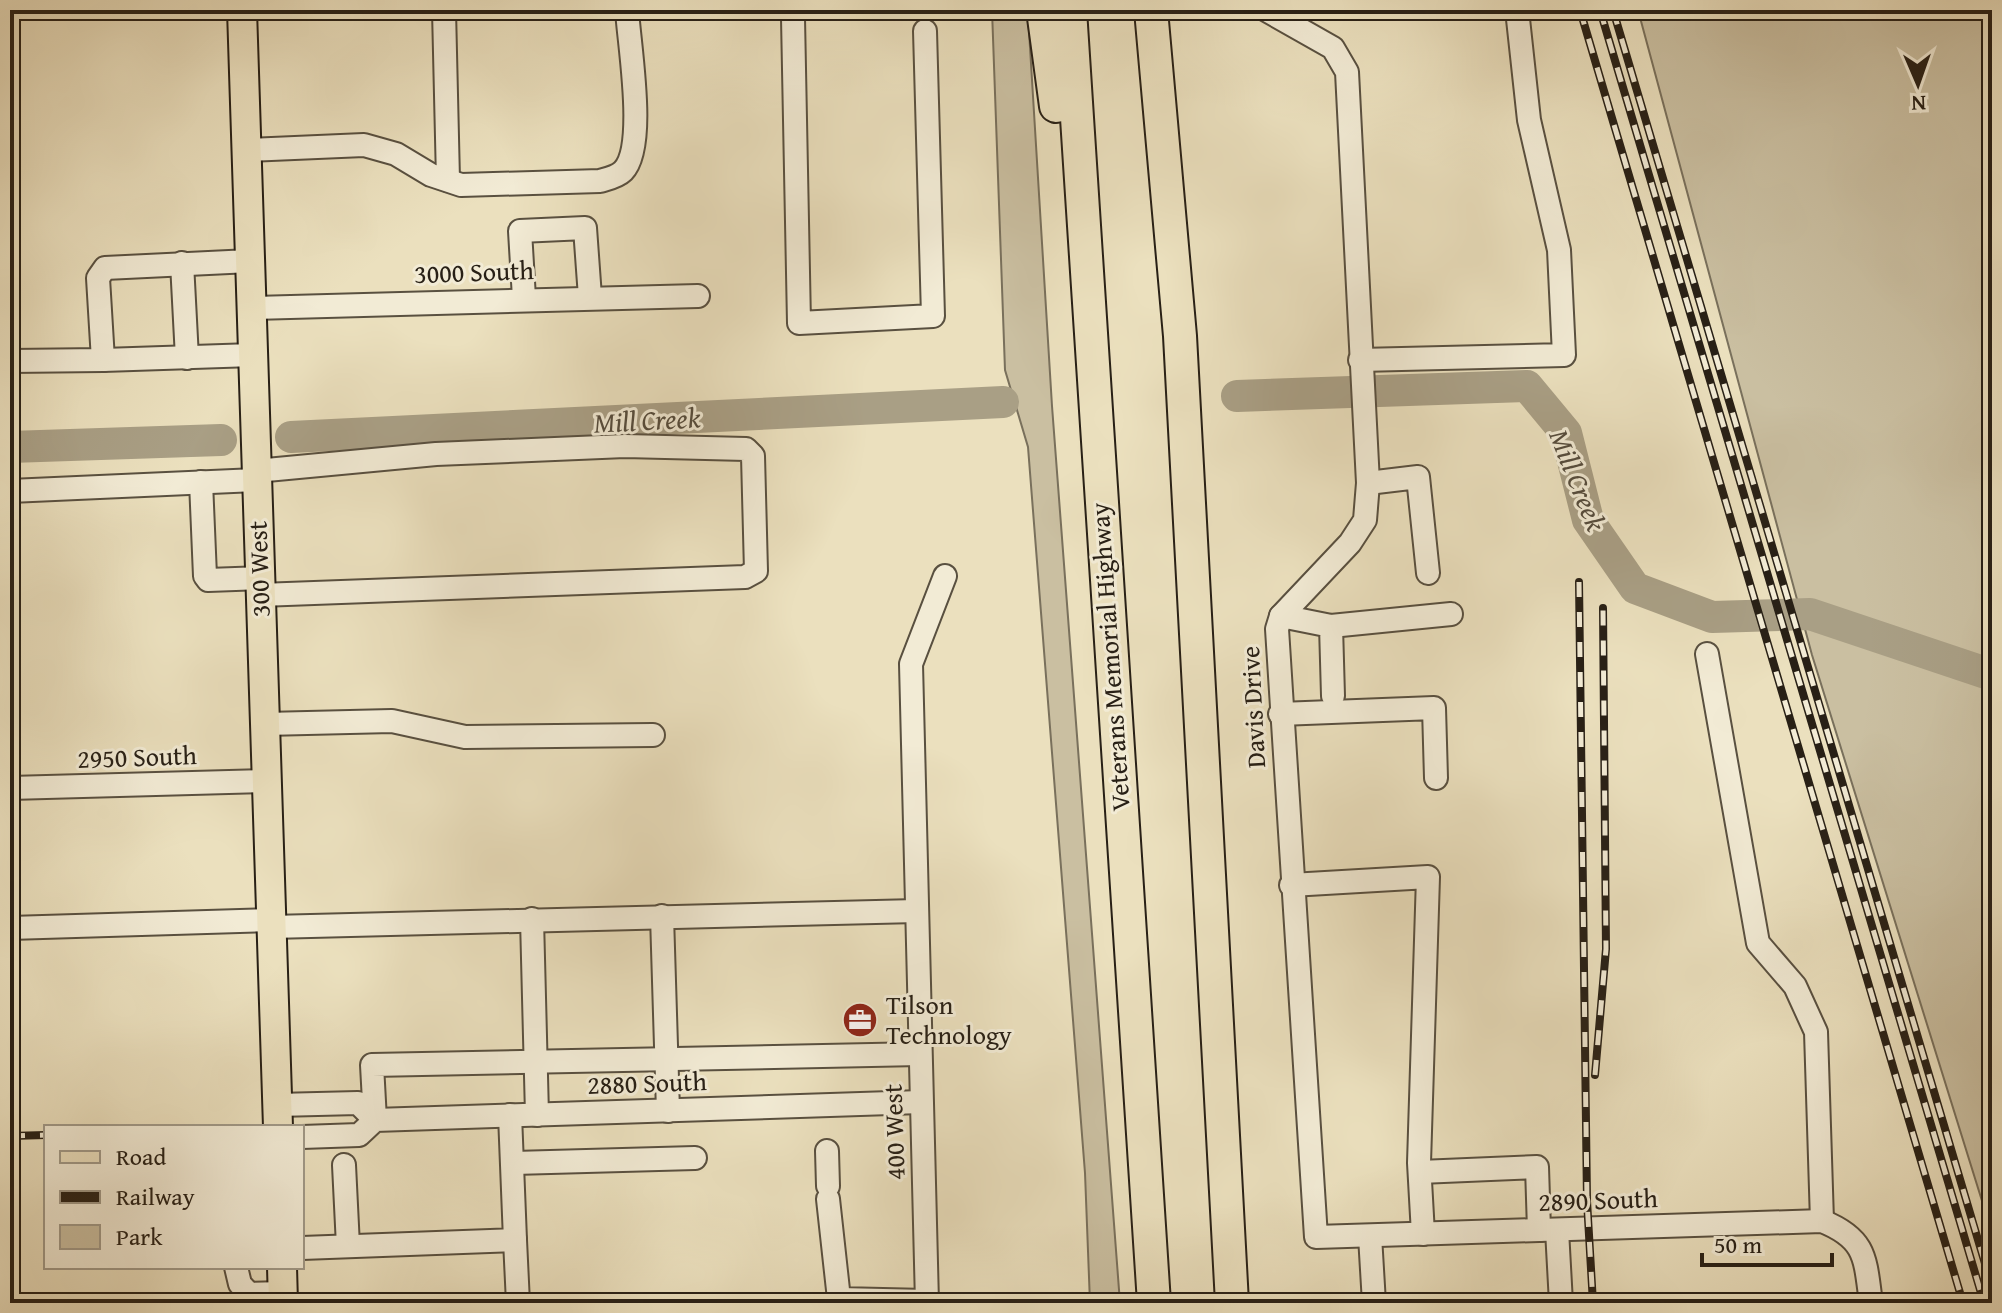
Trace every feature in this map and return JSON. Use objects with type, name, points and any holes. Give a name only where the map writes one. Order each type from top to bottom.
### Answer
[{"type":"highway","points":[[1043,10],[1089,347]]},
{"type":"highway","name":"Veterans Memorial Highway","points":[[1070,10],[1089,347],[1154,1303]]},
{"type":"highway","points":[[1151,10],[1180,336]]},
{"type":"highway","points":[[1166,10],[1180,336],[1232,1303]]},
{"type":"main road","name":"300 West","points":[[242,10],[278,1116]]},
{"type":"street","points":[[444,10],[448,180]]},
{"type":"street","points":[[246,150],[364,145],[396,154],[412,166],[461,185],[600,181],[623,171],[635,142],[627,10]]},
{"type":"street","points":[[789,10],[793,18],[799,323],[933,316],[925,31]]},
{"type":"street","name":"Davis Drive","points":[[1266,10],[1333,48],[1347,72],[1368,483],[1365,520],[1350,543],[1281,616],[1276,643],[1316,1237]]},
{"type":"street","points":[[1360,368],[1564,355],[1559,250],[1529,120],[1518,19]]},
{"type":"street","points":[[524,298],[520,231],[585,228],[590,297]]},
{"type":"street","points":[[103,360],[100,272],[105,268],[250,261]]},
{"type":"street","points":[[182,263],[187,358]]},
{"type":"street","name":"3000 South","points":[[252,308],[524,298],[698,296]]},
{"type":"street","points":[[10,361],[253,355]]},
{"type":"street","points":[[10,491],[201,482],[436,454],[625,446],[746,449],[753,456],[756,571],[745,577],[260,586],[208,580],[205,576],[201,482]]},
{"type":"street","points":[[1368,483],[1418,477],[1428,573]]},
{"type":"street","name":"400 West","points":[[927,1302],[911,664],[945,576]]},
{"type":"street","points":[[1281,616],[1331,626],[1451,614]]},
{"type":"street","points":[[1331,626],[1333,696]]},
{"type":"street","points":[[1707,654],[1758,943],[1795,986],[1816,1032],[1822,1221],[1842,1229],[1856,1241],[1865,1259],[1871,1303]]},
{"type":"street","points":[[1280,714],[1434,708],[1436,778]]},
{"type":"street","points":[[265,724],[392,721],[465,737],[653,735]]},
{"type":"street","name":"2950 South","points":[[10,788],[266,781]]},
{"type":"street","points":[[1291,885],[1428,877],[1420,1172],[1423,1234]]},
{"type":"street","points":[[10,928],[917,911]]},
{"type":"street","points":[[662,916],[668,1111]]},
{"type":"street","points":[[532,919],[537,1115]]},
{"type":"street","points":[[375,1120],[372,1065],[920,1054]]},
{"type":"street","name":"2880 South","points":[[304,1137],[359,1135],[375,1120],[921,1102]]},
{"type":"street","name":"2880 South","points":[[278,1116],[358,1103],[375,1120]]},
{"type":"street","points":[[510,1115],[518,1303]]},
{"type":"street","points":[[827,1151],[839,1299],[927,1302]]},
{"type":"street","points":[[514,1163],[695,1158]]},
{"type":"street","points":[[344,1165],[348,1246]]},
{"type":"street","points":[[1420,1172],[1537,1167],[1561,1303]]},
{"type":"street","name":"2890 South","points":[[1316,1237],[1822,1221]]},
{"type":"street","points":[[1370,1236],[1374,1303]]},
{"type":"street","points":[[304,1248],[515,1240]]},
{"type":"street","points":[[236,1269],[240,1284],[249,1294],[283,1288]]},
{"type":"green space","points":[[992,10],[1027,10],[1052,406],[1120,1303],[1090,1303],[1085,1173],[1028,447],[1005,370]]},
{"type":"green space","points":[[1638,10],[1984,10],[1992,22],[1992,1233],[1812,655]]},
{"type":"waterway","name":"Mill Creek","points":[[1237,396],[1527,386],[1566,433],[1588,520],[1635,588],[1712,617],[1810,614],[1992,675]]},
{"type":"waterway","name":"Mill Creek","points":[[291,437],[1003,402]]},
{"type":"waterway","name":"Mill Creek","points":[[10,447],[221,440]]},
{"type":"railway","points":[[1580,10],[1963,1303]]},
{"type":"railway","points":[[1600,10],[1984,1303]]},
{"type":"railway","points":[[1613,10],[1992,1287]]},
{"type":"railway","points":[[1579,582],[1587,1201],[1593,1303]]},
{"type":"railway","points":[[1595,1075],[1606,949],[1603,608]]},
{"type":"railway","points":[[10,1136],[44,1135]]},
{"type":"place","name":"Tilson Technology","points":[[860,1020]]}]
